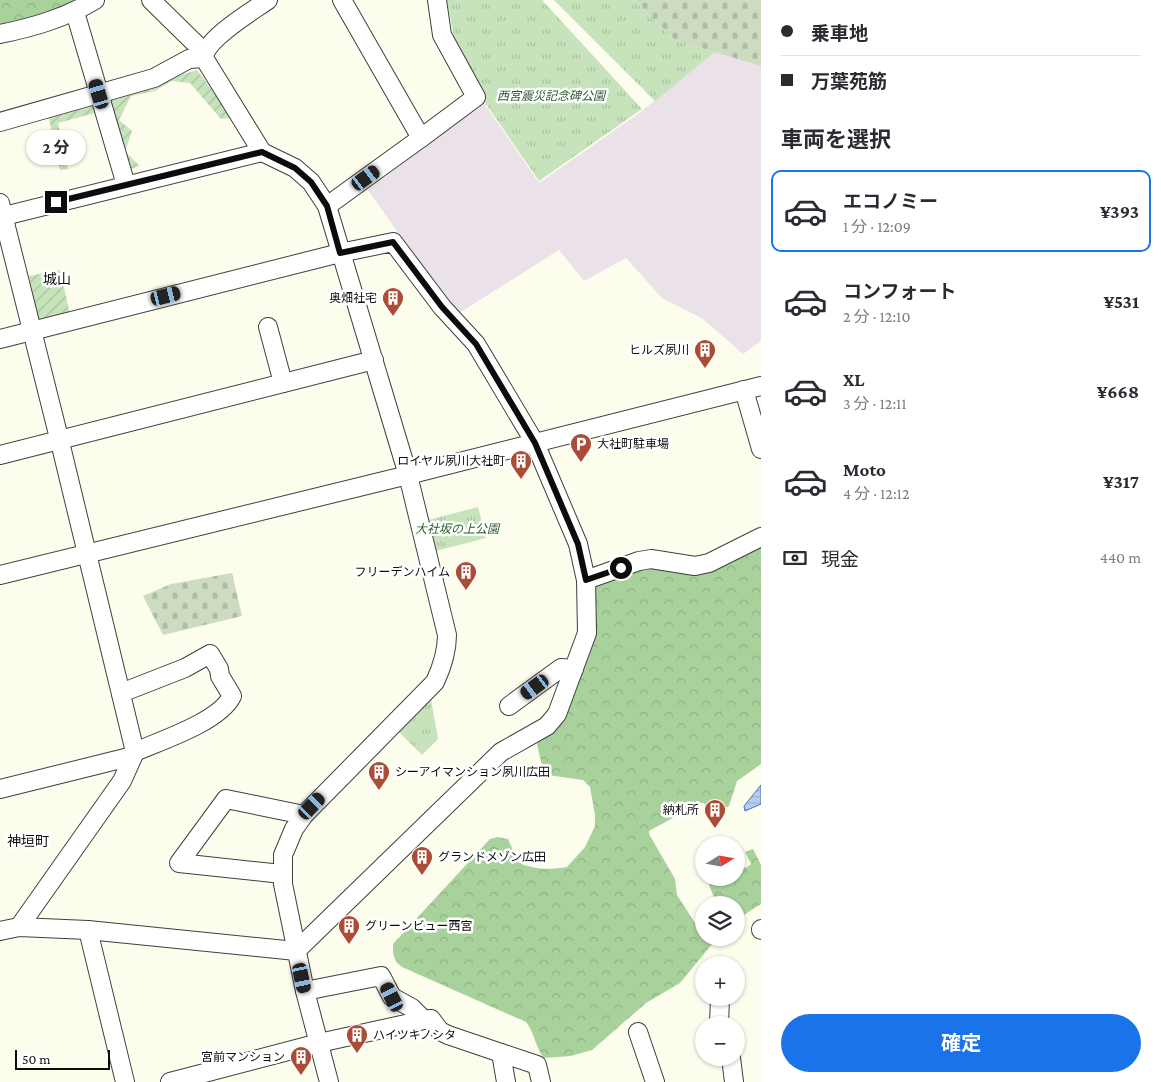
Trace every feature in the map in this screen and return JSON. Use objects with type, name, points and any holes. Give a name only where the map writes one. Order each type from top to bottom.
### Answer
[{"type":"street","points":[[0,34],[32,27],[74,12],[94,0]]},
{"type":"street","points":[[151,0],[204,55],[262,152],[295,168],[311,182],[327,206],[408,476],[446,635],[447,648],[435,682],[304,815],[294,829],[284,855],[282,874],[296,951],[329,1082]]},
{"type":"street","points":[[0,122],[154,78],[188,59],[204,55],[216,37],[268,0]]},
{"type":"street","points":[[342,0],[421,138]]},
{"type":"street","points":[[327,206],[476,97],[442,35],[437,0]]},
{"type":"street","points":[[74,12],[126,185]]},
{"type":"street","points":[[18,927],[122,780],[134,754],[59,438],[1,212],[126,185],[262,152]]},
{"type":"street","points":[[0,339],[340,253],[393,242],[442,307],[476,344],[535,443],[578,544],[586,580],[587,633],[557,714],[547,726],[501,752],[296,951],[88,930],[18,927],[0,931]]},
{"type":"street","points":[[268,327],[283,382]]},
{"type":"street","points":[[0,455],[59,438],[374,360]]},
{"type":"street","points":[[0,576],[408,476],[761,386]]},
{"type":"street","points":[[744,390],[761,450]]},
{"type":"street","points":[[586,580],[639,561],[651,559],[694,566],[709,563],[761,538]]},
{"type":"street","points":[[0,789],[134,754],[211,718],[229,702],[232,696],[210,654],[185,668],[121,693]]},
{"type":"street","points":[[510,706],[561,668],[574,669]]},
{"type":"street","points":[[282,874],[179,863],[226,799],[304,815]]},
{"type":"street","points":[[88,930],[125,1082]]},
{"type":"street","points":[[305,991],[382,976],[392,997],[428,1019],[440,1031],[448,1035],[500,1048],[537,1066],[540,1082]]},
{"type":"street","points":[[170,1082],[319,1043],[428,1019]]},
{"type":"street","points":[[638,1032],[655,1082]]},
{"type":"street","points":[[500,1048],[506,1082]]},
{"type":"street","points":[[731,1066],[734,1082]]},
{"type":"shaded area","points":[[715,52],[761,66],[761,341],[743,354],[703,319],[662,298],[626,258],[584,281],[559,250],[456,315],[368,190],[484,103],[539,183],[638,114]]},
{"type":"green space","points":[[0,0],[76,0],[47,14],[0,24]]},
{"type":"green space","name":"西宮震災記念碑公園","points":[[447,0],[542,0],[642,109],[539,181],[484,101],[454,37]]},
{"type":"green space","points":[[554,0],[634,0],[674,40],[715,52],[655,101]]},
{"type":"green space","points":[[634,0],[761,0],[761,66],[674,40]]},
{"type":"green space","points":[[197,70],[233,118],[221,119],[190,83],[171,81],[155,91],[131,96],[119,120],[132,131],[125,152],[140,166],[125,171],[108,100],[112,96]]},
{"type":"green space","points":[[96,101],[99,112],[58,123],[68,169],[60,170],[48,114]]},
{"type":"green space","points":[[60,270],[70,314],[39,321],[29,276]]},
{"type":"green space","name":"大社坂の上公園","points":[[478,507],[486,538],[436,551],[428,520]]},
{"type":"green space","points":[[761,543],[761,764],[737,781],[729,806],[711,815],[704,803],[700,803],[649,831],[675,879],[677,895],[695,923],[695,946],[710,946],[702,956],[695,956],[695,965],[680,983],[646,1003],[592,1050],[571,1056],[544,1058],[526,1022],[402,967],[394,957],[393,944],[490,839],[498,837],[508,839],[518,862],[542,869],[567,867],[585,847],[595,826],[590,787],[583,780],[548,775],[543,770],[537,744],[539,739],[556,727],[594,587],[596,584],[641,565],[694,571]]},
{"type":"green space","points":[[232,573],[242,616],[163,635],[143,596],[171,584]]},
{"type":"green space","points":[[431,699],[438,739],[422,755],[398,731]]},
{"type":"green space","points":[[753,849],[761,865],[761,904],[745,914],[745,896],[713,896],[709,886],[745,886],[745,868],[751,864],[745,852]]},
{"type":"water","points":[[761,785],[761,804],[745,811],[744,806]]},
{"type":"place","name":"奥畑社宅","points":[[393,317]]},
{"type":"place","name":"ヒルズ夙川","points":[[705,369]]},
{"type":"place","name":"大社町駐車場","points":[[581,463]]},
{"type":"place","name":"ロイヤル夙川大社町","points":[[521,480]]},
{"type":"place","name":"フリーデンハイム","points":[[466,591]]},
{"type":"place","name":"シーアイマンション夙川広田","points":[[379,791]]},
{"type":"place","name":"納札所","points":[[715,829]]},
{"type":"place","name":"グランドメゾン広田","points":[[422,876]]},
{"type":"place","name":"グリーンビュー西宮","points":[[349,945]]},
{"type":"place","name":"ハイツキノシタ","points":[[357,1054]]},
{"type":"place","name":"宮前マンション","points":[[301,1076]]},
{"type":"district","name":"城山","points":[[57,279]]},
{"type":"district","name":"神垣町","points":[[28,841]]},
{"type":"route","points":[[56,202],[262,152],[295,168],[311,182],[327,206],[340,253],[393,242],[442,307],[476,344],[535,443],[578,544],[586,580],[621,568]]}]
